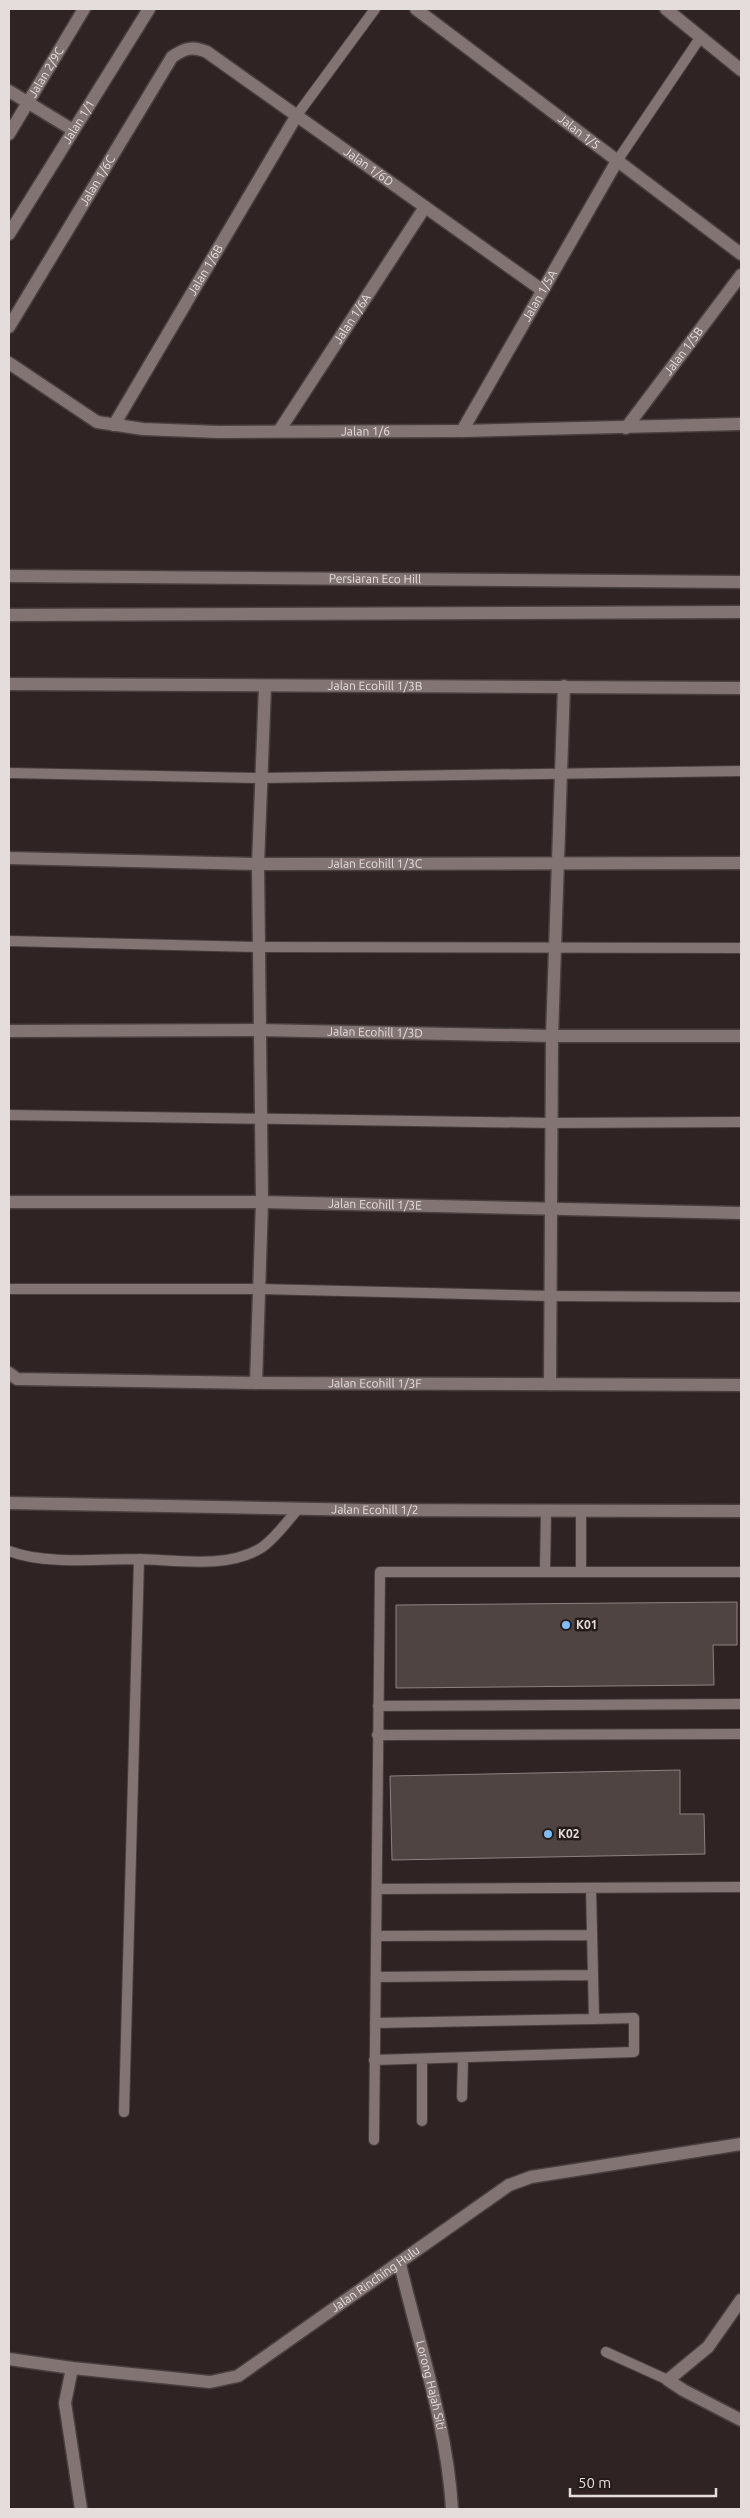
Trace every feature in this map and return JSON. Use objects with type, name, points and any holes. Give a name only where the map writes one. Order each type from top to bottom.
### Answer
[{"type":"street","name":"Jalan 2/9C","points":[[9,134],[84,9]]},
{"type":"street","name":"Jalan 1/1","points":[[9,234],[149,9]]},
{"type":"street","name":"Jalan 1/5","points":[[416,9],[433,14],[618,161],[741,254]]},
{"type":"street","points":[[666,9],[741,70]]},
{"type":"street","name":"Jalan 1/6D","points":[[195,47],[207,52],[542,290]]},
{"type":"street","name":"Jalan 1/6C","points":[[9,327],[172,57],[183,49],[195,47]]},
{"type":"street","points":[[9,91],[73,130]]},
{"type":"street","name":"Jalan 1/6B","points":[[114,425],[296,115]]},
{"type":"street","name":"Jalan 1/5A","points":[[462,431],[618,161]]},
{"type":"street","name":"Jalan 1/6A","points":[[279,431],[425,207]]},
{"type":"street","name":"Jalan 1/5B","points":[[626,428],[741,275]]},
{"type":"street","name":"Jalan 1/6","points":[[9,363],[97,422],[172,430],[462,431],[741,424]]},
{"type":"street","name":"Persiaran Eco Hill","points":[[9,576],[741,582]]},
{"type":"street","points":[[9,615],[741,612]]},
{"type":"street","name":"Jalan Ecohill 1/3B","points":[[9,684],[264,687],[564,686],[741,688]]},
{"type":"street","points":[[550,1384],[552,1036],[564,686]]},
{"type":"street","points":[[256,1383],[262,1202],[258,864],[264,687]]},
{"type":"street","name":"Jalan Ecohill 1/3C","points":[[9,858],[258,864],[558,865],[741,863]]},
{"type":"street","name":"Jalan Ecohill 1/3D","points":[[9,1032],[259,1030],[552,1036],[741,1036]]},
{"type":"street","name":"Jalan Ecohill 1/3E","points":[[9,1202],[262,1202],[550,1207],[741,1213]]},
{"type":"street","name":"Jalan Ecohill 1/3F","points":[[9,1373],[17,1379],[256,1383],[741,1385]]},
{"type":"street","name":"Jalan Ecohill 1/2","points":[[9,1503],[546,1511],[741,1511]]},
{"type":"street","name":"Jalan Rinching Hulu","points":[[9,2359],[72,2368],[210,2382],[238,2376],[400,2264],[509,2185],[531,2177],[741,2144]]},
{"type":"street","name":"Lorong Hajah Siti","points":[[400,2264],[441,2425],[452,2509]]},
{"type":"street","points":[[741,2300],[708,2346],[668,2380],[683,2390],[741,2420]]},
{"type":"street","points":[[72,2368],[65,2403],[81,2509]]},
{"type":"lane","points":[[296,115],[375,9]]},
{"type":"lane","points":[[618,161],[700,38]]},
{"type":"lane","points":[[9,773],[261,778],[560,772],[741,771]]},
{"type":"lane","points":[[9,941],[259,947],[741,948]]},
{"type":"lane","points":[[9,1115],[551,1123],[741,1122]]},
{"type":"lane","points":[[9,1289],[260,1289],[550,1296],[741,1297]]},
{"type":"lane","points":[[9,1551],[21,1556],[61,1559],[209,1561],[240,1557],[262,1547],[299,1508]]},
{"type":"lane","points":[[545,1572],[546,1511]]},
{"type":"lane","points":[[581,1511],[581,1572]]},
{"type":"lane","points":[[124,2112],[139,1559]]},
{"type":"lane","points":[[374,2140],[380,1572],[741,1572]]},
{"type":"lane","points":[[378,1706],[741,1704]]},
{"type":"lane","points":[[377,1735],[741,1734]]},
{"type":"lane","points":[[377,1889],[741,1887]]},
{"type":"lane","points":[[591,1888],[594,2019]]},
{"type":"lane","points":[[376,1936],[592,1935]]},
{"type":"lane","points":[[376,1978],[593,1975]]},
{"type":"lane","points":[[374,2060],[634,2052],[634,2018],[375,2023]]},
{"type":"lane","points":[[462,2058],[462,2097]]},
{"type":"lane","points":[[422,2059],[422,2121]]},
{"type":"lane","points":[[606,2352],[668,2380]]},
{"type":"building","name":"K01","points":[[737,1602],[737,1645],[713,1645],[714,1685],[396,1688],[396,1605]]},
{"type":"building","name":"K02","points":[[680,1770],[680,1814],[704,1814],[705,1854],[392,1860],[390,1776]]},
{"type":"place","name":"K01","points":[[566,1625]]},
{"type":"place","name":"K02","points":[[548,1834]]}]
